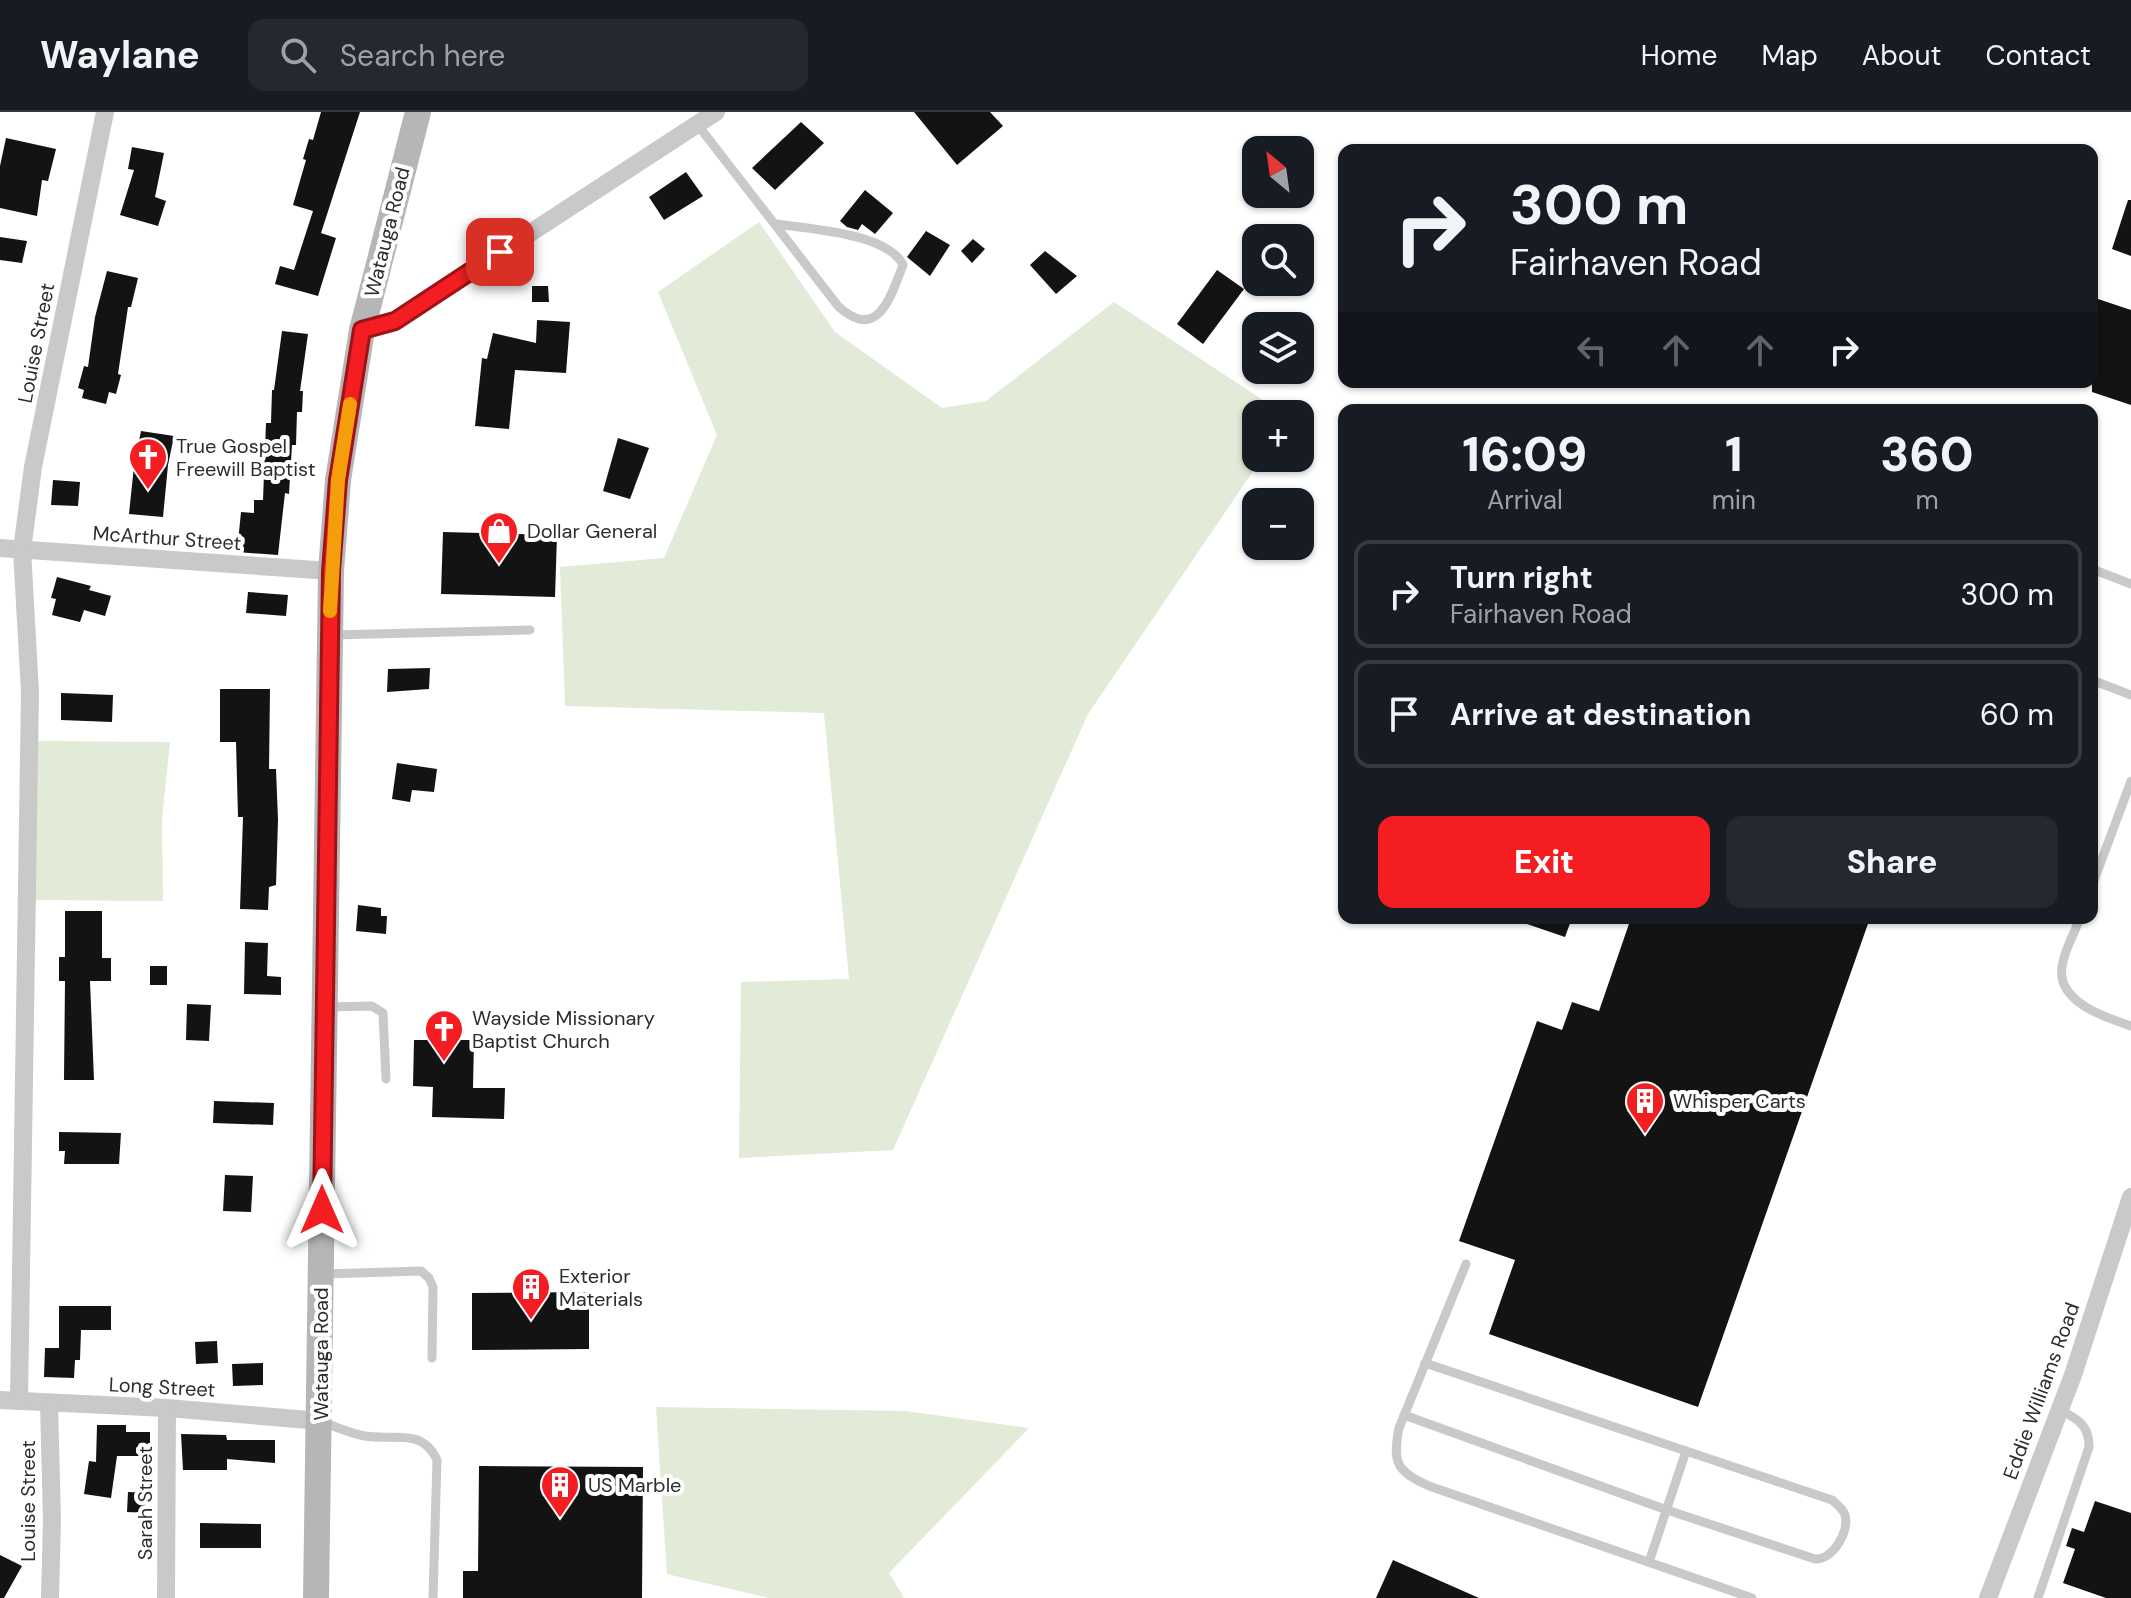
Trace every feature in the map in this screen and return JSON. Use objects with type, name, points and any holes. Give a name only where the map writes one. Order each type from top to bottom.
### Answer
[{"type":"main road","name":"Watauga Road","points":[[316,1598],[331,571],[338,480],[362,330],[418,112]]},
{"type":"street","name":"Louise Street","points":[[19,1401],[30,692],[22,550],[33,467],[105,112]]},
{"type":"street","points":[[362,330],[395,321],[716,112]]},
{"type":"street","name":"McArthur Street","points":[[0,548],[331,571]]},
{"type":"street","name":"Eddie Williams Road","points":[[1988,1598],[2124,1242],[2131,1197]]},
{"type":"street","name":"Long Street","points":[[0,1400],[167,1408],[320,1421]]},
{"type":"street","name":"Louise Street","points":[[49,1403],[50,1598]]},
{"type":"street","name":"Sarah Street","points":[[166,1598],[167,1408]]},
{"type":"lane","points":[[697,124],[838,306],[850,317],[862,322],[874,319],[892,294],[903,265],[899,256],[848,234],[777,224]]},
{"type":"lane","points":[[2098,571],[2131,584]]},
{"type":"lane","points":[[330,635],[530,630]]},
{"type":"lane","points":[[2098,682],[2131,695]]},
{"type":"lane","points":[[2098,870],[2131,781]]},
{"type":"lane","points":[[2078,924],[2062,977],[2069,992],[2081,1004],[2131,1026]]},
{"type":"lane","points":[[323,1007],[372,1006],[383,1013],[386,1079]]},
{"type":"lane","points":[[1466,1264],[1404,1415],[1396,1462],[1408,1476],[1429,1486],[1752,1598]]},
{"type":"lane","points":[[321,1274],[421,1271],[433,1287],[432,1358]]},
{"type":"lane","points":[[1404,1415],[1667,1510],[1822,1559],[1831,1555],[1838,1545],[1846,1519],[1845,1512],[1832,1500],[1425,1363]]},
{"type":"lane","points":[[2038,1598],[2089,1447],[2089,1434],[2084,1423],[2060,1410]]},
{"type":"lane","points":[[320,1421],[364,1436],[404,1437],[422,1441],[432,1450],[437,1460],[433,1598]]},
{"type":"lane","points":[[1649,1562],[1686,1451]]},
{"type":"green space","points":[[759,222],[835,332],[942,408],[986,401],[1114,302],[1263,400],[1242,400],[1242,472],[1252,472],[1088,714],[893,1150],[739,1158],[741,982],[849,979],[824,713],[565,706],[560,567],[664,558],[717,435],[658,292]]},
{"type":"green space","points":[[38,741],[170,742],[162,819],[163,901],[34,900]]},
{"type":"green space","points":[[656,1407],[905,1411],[1029,1428],[889,1573],[904,1598],[769,1598],[667,1574]]},
{"type":"building","points":[[321,112],[360,112],[321,233],[336,238],[318,296],[275,284],[280,266],[294,270],[313,211],[293,205],[309,139],[313,140]]},
{"type":"building","points":[[914,112],[990,112],[1003,126],[957,165]]},
{"type":"building","points":[[801,122],[824,143],[775,190],[752,168]]},
{"type":"building","points":[[6,138],[56,149],[48,181],[42,180],[37,216],[0,208],[0,166]]},
{"type":"building","points":[[132,147],[164,153],[155,197],[166,201],[158,226],[120,215],[134,170],[128,169]]},
{"type":"building","points":[[686,172],[703,196],[664,220],[649,197]]},
{"type":"building","points":[[865,190],[893,213],[875,234],[862,224],[858,230],[840,221]]},
{"type":"building","points":[[2128,200],[2131,200],[2131,256],[2112,249]]},
{"type":"building","points":[[926,231],[950,245],[930,276],[907,257]]},
{"type":"building","points":[[0,237],[27,241],[22,263],[0,260]]},
{"type":"building","points":[[973,239],[985,249],[972,263],[961,251]]},
{"type":"building","points":[[1045,251],[1077,276],[1056,294],[1030,265]]},
{"type":"building","points":[[1217,270],[1242,288],[1203,344],[1177,324]]},
{"type":"building","points":[[107,271],[138,278],[131,307],[128,307],[118,374],[121,375],[116,394],[109,392],[106,404],[82,398],[84,390],[78,388],[84,366],[88,367],[95,317]]},
{"type":"building","points":[[532,286],[548,286],[549,302],[532,302]]},
{"type":"building","points":[[2098,299],[2131,310],[2131,405],[2092,392],[2092,388],[2098,388]]},
{"type":"building","points":[[537,320],[570,322],[566,373],[515,370],[509,429],[475,426],[482,358],[487,359],[493,333],[536,343]]},
{"type":"building","points":[[282,331],[308,334],[300,391],[303,391],[302,412],[297,412],[296,445],[292,445],[289,494],[285,493],[278,555],[237,552],[241,512],[254,513],[254,500],[263,500],[266,423],[271,423],[272,390]]},
{"type":"building","points":[[141,431],[174,436],[163,517],[129,514]]},
{"type":"building","points":[[618,438],[649,448],[630,499],[603,491]]},
{"type":"building","points":[[53,480],[80,482],[78,506],[51,505]]},
{"type":"building","name":"Dollar General","points":[[443,532],[557,535],[555,597],[441,594]]},
{"type":"building","points":[[57,577],[91,586],[89,590],[111,596],[105,616],[84,610],[80,622],[52,615],[56,599],[51,598]]},
{"type":"building","points":[[248,592],[288,595],[286,616],[246,613]]},
{"type":"building","points":[[430,668],[429,689],[387,692],[388,669]]},
{"type":"building","points":[[220,689],[270,689],[269,769],[276,769],[278,820],[276,885],[269,887],[268,910],[240,909],[243,817],[238,817],[236,742],[220,742]]},
{"type":"building","points":[[61,693],[113,695],[112,722],[61,720]]},
{"type":"building","points":[[397,763],[437,769],[434,792],[412,790],[410,802],[392,799]]},
{"type":"building","points":[[358,905],[381,908],[381,916],[387,916],[386,934],[356,931]]},
{"type":"building","points":[[65,911],[102,911],[102,958],[111,958],[111,981],[90,981],[94,1080],[64,1080],[65,981],[59,981],[59,957],[65,957]]},
{"type":"building","points":[[1527,924],[1570,924],[1565,937]]},
{"type":"building","name":"Whisper Carts","points":[[1629,924],[1868,924],[1698,1407],[1489,1334],[1515,1260],[1459,1241],[1537,1021],[1562,1030],[1572,1002],[1599,1011]]},
{"type":"building","points":[[245,942],[268,943],[267,976],[281,977],[281,995],[244,994]]},
{"type":"building","points":[[150,966],[167,966],[167,985],[150,985]]},
{"type":"building","points":[[187,1004],[211,1005],[209,1041],[186,1040]]},
{"type":"building","points":[[414,1040],[474,1040],[473,1088],[505,1088],[504,1119],[432,1117],[433,1087],[413,1086]]},
{"type":"building","points":[[214,1101],[274,1103],[273,1125],[213,1123]]},
{"type":"building","points":[[59,1132],[121,1133],[119,1164],[64,1164],[65,1151],[59,1151]]},
{"type":"building","points":[[225,1175],[253,1176],[251,1212],[223,1211]]},
{"type":"building","name":"Exterior Materials","points":[[589,1292],[589,1349],[472,1350],[472,1293]]},
{"type":"building","points":[[59,1306],[111,1306],[111,1330],[81,1330],[80,1360],[75,1360],[74,1378],[44,1377],[45,1348],[59,1348]]},
{"type":"building","points":[[217,1341],[218,1363],[196,1364],[195,1342]]},
{"type":"building","points":[[263,1363],[263,1385],[233,1386],[232,1364]]},
{"type":"building","points":[[97,1425],[126,1425],[126,1432],[150,1432],[150,1456],[117,1456],[111,1498],[84,1494],[89,1461],[96,1462]]},
{"type":"building","points":[[181,1434],[226,1435],[227,1440],[275,1440],[275,1463],[227,1459],[227,1470],[183,1470]]},
{"type":"building","name":"US Marble","points":[[479,1466],[643,1467],[642,1598],[463,1598],[463,1571],[478,1571]]},
{"type":"building","points":[[128,1492],[150,1493],[150,1513],[127,1512]]},
{"type":"building","points":[[2095,1501],[2131,1513],[2131,1598],[2106,1598],[2063,1583],[2075,1549],[2066,1546],[2072,1528],[2084,1532]]},
{"type":"building","points":[[200,1523],[261,1524],[261,1548],[200,1548]]},
{"type":"building","points":[[0,1555],[22,1566],[4,1598],[0,1598]]},
{"type":"building","points":[[1393,1560],[1479,1598],[1376,1598]]},
{"type":"slow traffic","points":[[330,611],[338,480],[350,404]]},
{"type":"place","name":"True Gospel Freewill Baptist","points":[[148,491]]},
{"type":"place","name":"Dollar General","points":[[499,565]]},
{"type":"place","name":"Wayside Missionary Baptist Church","points":[[444,1063]]},
{"type":"place","name":"Whisper Carts","points":[[1645,1135]]},
{"type":"place","name":"Exterior Materials","points":[[531,1321]]},
{"type":"place","name":"US Marble","points":[[560,1519]]},
{"type":"route","points":[[322,1210],[331,571],[338,480],[362,330],[395,321],[500,252]]}]
